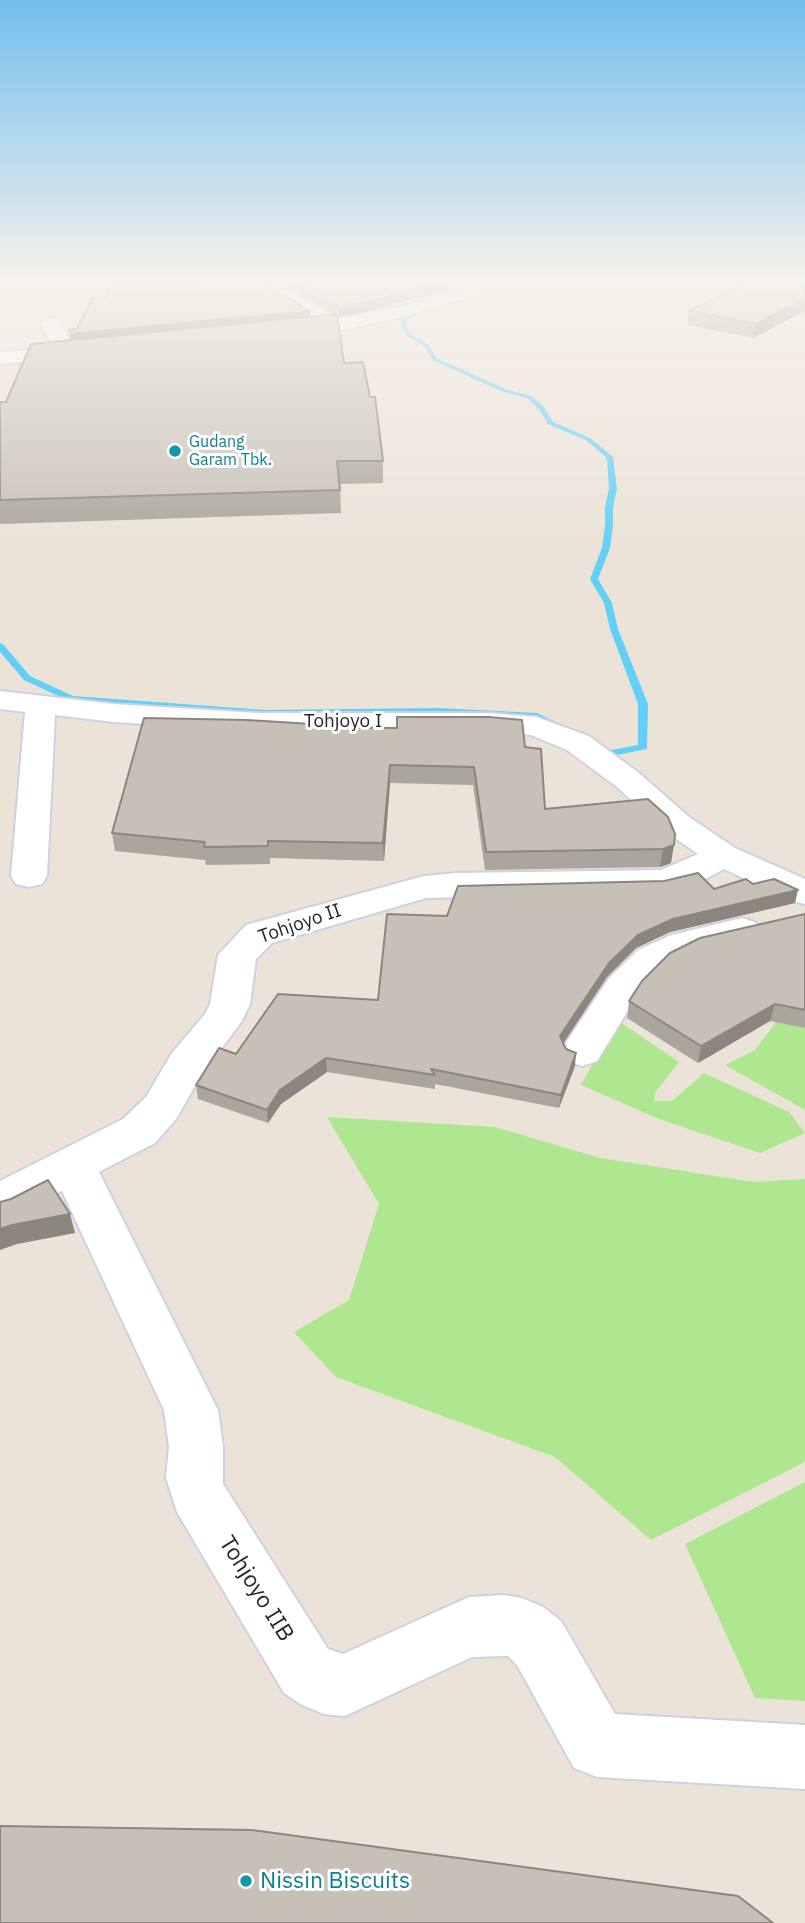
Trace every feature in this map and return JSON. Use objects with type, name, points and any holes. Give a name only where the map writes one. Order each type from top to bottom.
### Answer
[{"type":"street","name":"Tohjoyo I","points":[[0,700],[257,722],[488,722],[536,726],[578,743],[628,780],[677,824],[723,855],[805,893]]},
{"type":"street","points":[[29,876],[41,705]]},
{"type":"street","name":"Tohjoyo II","points":[[0,1202],[139,1131],[161,1108],[187,1064],[222,1021],[230,1004],[237,955],[260,934],[424,887],[456,884],[662,881],[687,874],[723,855]]},
{"type":"street","points":[[582,1051],[623,987],[652,959],[684,944],[805,915]]},
{"type":"street","name":"Tohjoyo IIB","points":[[73,1165],[191,1410],[196,1447],[194,1478],[197,1493],[306,1671],[324,1683],[345,1685],[470,1627],[503,1625],[522,1628],[539,1643],[597,1745],[805,1757]]},
{"type":"green space","points":[[779,1018],[805,1021],[805,1110],[725,1065],[755,1050]]},
{"type":"green space","points":[[617,1020],[679,1062],[655,1093],[654,1101],[672,1101],[704,1073],[789,1112],[805,1133],[760,1153],[659,1119],[581,1085]]},
{"type":"green space","points":[[327,1117],[495,1127],[600,1158],[754,1182],[805,1179],[805,1462],[651,1540],[555,1457],[336,1377],[294,1332],[349,1300],[379,1204]]},
{"type":"green space","points":[[805,1482],[805,1701],[755,1698],[685,1544]]},
{"type":"building","name":"Gudang Garam Tbk.","points":[[19,371],[365,371],[370,397],[375,397],[383,461],[337,461],[340,490],[0,500],[0,402],[6,402]]},
{"type":"building","points":[[397,717],[489,717],[522,720],[525,747],[541,749],[545,809],[648,799],[668,817],[675,834],[674,845],[663,849],[486,852],[474,767],[390,765],[383,843],[268,841],[268,846],[204,847],[205,842],[112,833],[144,718],[247,720],[312,724],[311,727],[397,728]]},
{"type":"building","points":[[698,873],[714,889],[746,879],[753,884],[774,879],[798,890],[673,919],[638,935],[609,963],[560,1036],[566,1049],[576,1053],[561,1095],[431,1069],[435,1075],[326,1058],[280,1090],[267,1110],[196,1085],[219,1048],[236,1054],[278,994],[378,1000],[387,914],[447,916],[458,886],[664,881]]},
{"type":"building","points":[[805,914],[805,1010],[775,1004],[701,1046],[629,1001],[642,981],[670,953],[700,938]]},
{"type":"building","points":[[48,1180],[70,1214],[0,1229],[0,1202]]},
{"type":"building","name":"Nissin Biscuits","points":[[0,1826],[252,1830],[738,1896],[773,1923],[0,1923]]},
{"type":"waterway","points":[[460,371],[503,390],[529,397],[542,408],[550,423],[588,439],[610,457],[613,489],[609,526],[606,548],[594,579],[608,603],[614,629],[643,704],[643,747],[611,753],[599,747]]},
{"type":"waterway","points":[[0,646],[27,678],[71,699],[265,713],[438,711],[537,716],[574,733]]},
{"type":"place","name":"Gudang Garam Tbk.","points":[[175,451]]},
{"type":"place","name":"Nissin Biscuits","points":[[246,1881]]}]
